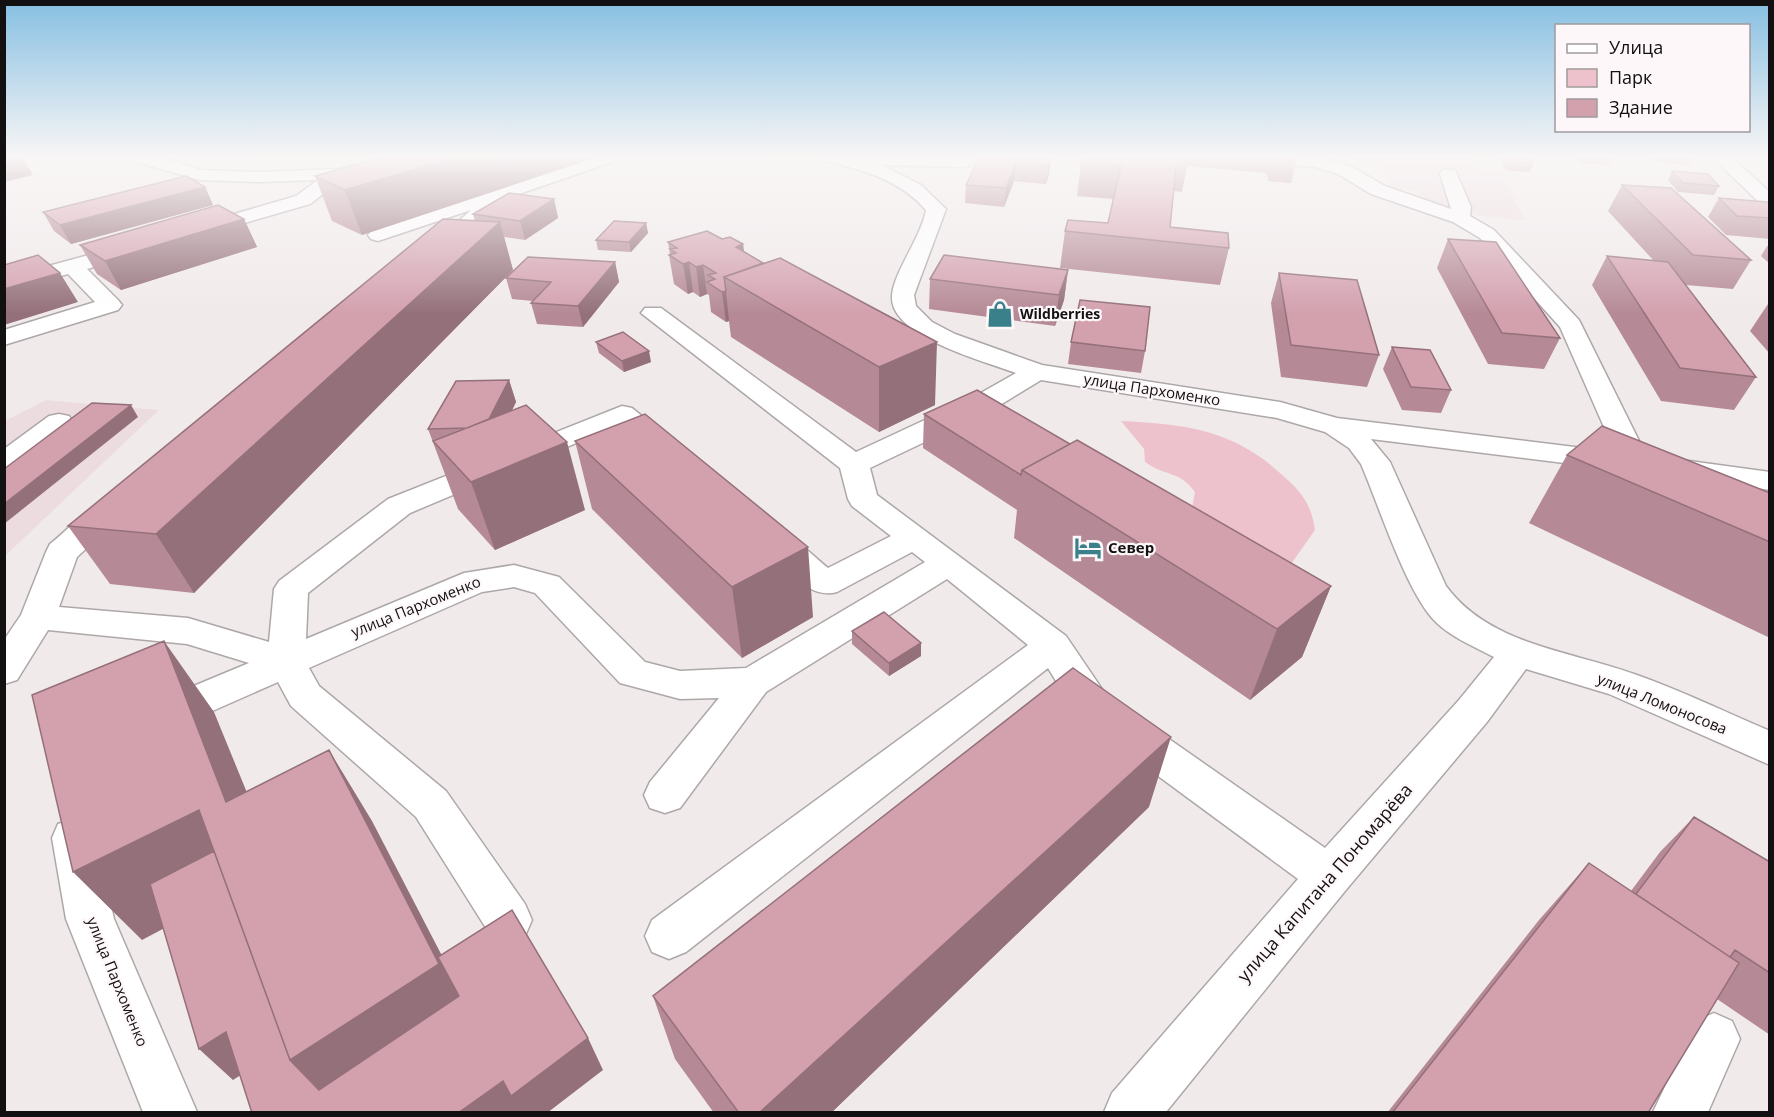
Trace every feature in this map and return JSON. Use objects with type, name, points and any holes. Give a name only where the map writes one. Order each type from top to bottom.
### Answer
[{"type":"street","points":[[176,237],[272,209]]},
{"type":"street","points":[[378,235],[454,209]]},
{"type":"street","points":[[410,270],[483,209]]},
{"type":"street","name":"улица Пархоменко","points":[[936,209],[935,217],[903,295],[905,308],[914,318],[924,327],[946,339],[1037,372],[1280,410],[1357,433],[1516,447]]},
{"type":"street","points":[[1434,209],[1460,218],[1487,234],[1571,325],[1635,463]]},
{"type":"street","points":[[1460,218],[1461,209]]},
{"type":"street","points":[[4,285],[153,243]]},
{"type":"street","points":[[4,338],[110,305],[72,266]]},
{"type":"street","points":[[653,313],[854,464],[863,499],[1053,645],[1092,706],[1329,876]]},
{"type":"street","points":[[854,464],[982,404],[1037,372]]},
{"type":"street","points":[[982,404],[1011,421]]},
{"type":"street","points":[[508,920],[431,804],[305,696],[286,661],[291,589],[399,506],[622,414],[684,466]]},
{"type":"street","points":[[4,463],[59,422]]},
{"type":"street","points":[[1357,433],[1375,462],[1431,590],[1445,610],[1469,629],[1518,653]]},
{"type":"street","points":[[1516,447],[1770,481]]},
{"type":"street","points":[[1516,447],[1616,487]]},
{"type":"street","points":[[4,669],[38,617],[62,552],[134,492]]},
{"type":"street","points":[[755,525],[825,584],[915,537]]},
{"type":"street","name":"улица Пархоменко","points":[[134,728],[476,581],[514,576],[547,585],[633,673],[680,685],[753,682],[948,563]]},
{"type":"street","points":[[38,617],[188,631],[286,661]]},
{"type":"street","points":[[669,936],[1053,645]]},
{"type":"street","name":"улица Ломоносова","points":[[1518,653],[1622,684],[1770,749]]},
{"type":"street","name":"улица Капитана Пономарёва","points":[[1131,1113],[1329,876],[1473,711],[1518,653]]},
{"type":"street","points":[[666,795],[753,682]]},
{"type":"street","name":"улица Пархоменко","points":[[68,805],[90,919],[170,1113]]},
{"type":"street","points":[[1680,1113],[1714,1039]]},
{"type":"shaded area","points":[[1451,209],[1519,209],[1525,220],[1486,217]]},
{"type":"shaded area","points":[[46,400],[159,410],[5,556],[5,421]]},
{"type":"green space","points":[[1121,421],[1186,427],[1225,438],[1262,458],[1287,480],[1308,505],[1315,530],[1284,574],[1192,508],[1195,492],[1178,477],[1145,462],[1144,449]]},
{"type":"building","points":[[54,209],[121,209],[60,225],[43,212]]},
{"type":"building","points":[[204,209],[226,209],[244,219],[105,261],[80,245]]},
{"type":"building","points":[[481,209],[538,209],[520,221],[473,214]]},
{"type":"building","points":[[1111,209],[1172,209],[1170,227],[1228,233],[1229,248],[1065,231],[1068,220],[1108,223]]},
{"type":"building","points":[[1646,209],[1694,209],[1751,260],[1693,255]]},
{"type":"building","points":[[1730,209],[1770,209],[1770,218],[1737,216]]},
{"type":"building","points":[[443,219],[500,222],[156,534],[68,526]]},
{"type":"building","points":[[614,221],[646,223],[629,242],[596,240]]},
{"type":"building","points":[[707,231],[722,239],[730,237],[743,244],[736,247],[763,263],[724,277],[726,291],[722,292],[707,282],[715,279],[708,275],[716,273],[703,265],[696,267],[689,262],[683,264],[669,255],[676,253],[670,249],[677,248],[668,242]]},
{"type":"building","points":[[1448,239],[1496,242],[1560,338],[1502,333]]},
{"type":"building","points":[[38,255],[60,273],[4,289],[4,265]]},
{"type":"building","points":[[944,255],[1068,270],[1059,295],[930,279]]},
{"type":"building","points":[[1607,256],[1668,262],[1756,377],[1680,368]]},
{"type":"building","points":[[528,257],[615,262],[578,306],[531,303],[551,282],[506,278]]},
{"type":"building","points":[[780,258],[937,342],[879,367],[724,277]]},
{"type":"building","points":[[1279,273],[1357,280],[1379,355],[1291,345]]},
{"type":"building","points":[[1080,300],[1150,307],[1145,351],[1071,342]]},
{"type":"building","points":[[623,332],[649,351],[622,361],[596,342]]},
{"type":"building","points":[[1392,347],[1430,350],[1451,390],[1411,387]]},
{"type":"building","points":[[509,380],[489,419],[467,428],[428,429],[456,381]]},
{"type":"building","points":[[977,390],[1070,444],[1022,470],[1021,475],[924,414]]},
{"type":"building","points":[[92,403],[131,405],[4,504],[4,469]]},
{"type":"building","points":[[526,405],[567,442],[471,482],[433,441]]},
{"type":"building","points":[[645,414],[808,547],[732,587],[575,441]]},
{"type":"building","points":[[1602,426],[1770,493],[1770,542],[1567,455]]},
{"type":"building","points":[[1077,440],[1331,586],[1277,629],[1022,470]]},
{"type":"building","points":[[884,612],[921,643],[889,663],[852,631]]},
{"type":"building","points":[[164,641],[226,802],[329,750],[439,964],[290,1060],[199,810],[73,872],[32,695]]},
{"type":"building","points":[[1073,668],[1171,737],[759,1113],[739,1113],[653,996]]},
{"type":"building","points":[[1694,817],[1770,862],[1770,973],[1735,950],[1730,957],[1636,894]]},
{"type":"building","points":[[214,851],[290,1060],[319,1090],[459,996],[438,957],[512,910],[588,1038],[511,1096],[503,1081],[458,1113],[252,1113],[226,1032],[199,1049],[150,884]]},
{"type":"building","points":[[1589,863],[1739,963],[1648,1113],[1392,1113]]},
{"type":"place","name":"Wildberries","points":[[1000,314]]},
{"type":"place","name":"Север","points":[[1088,548]]}]
